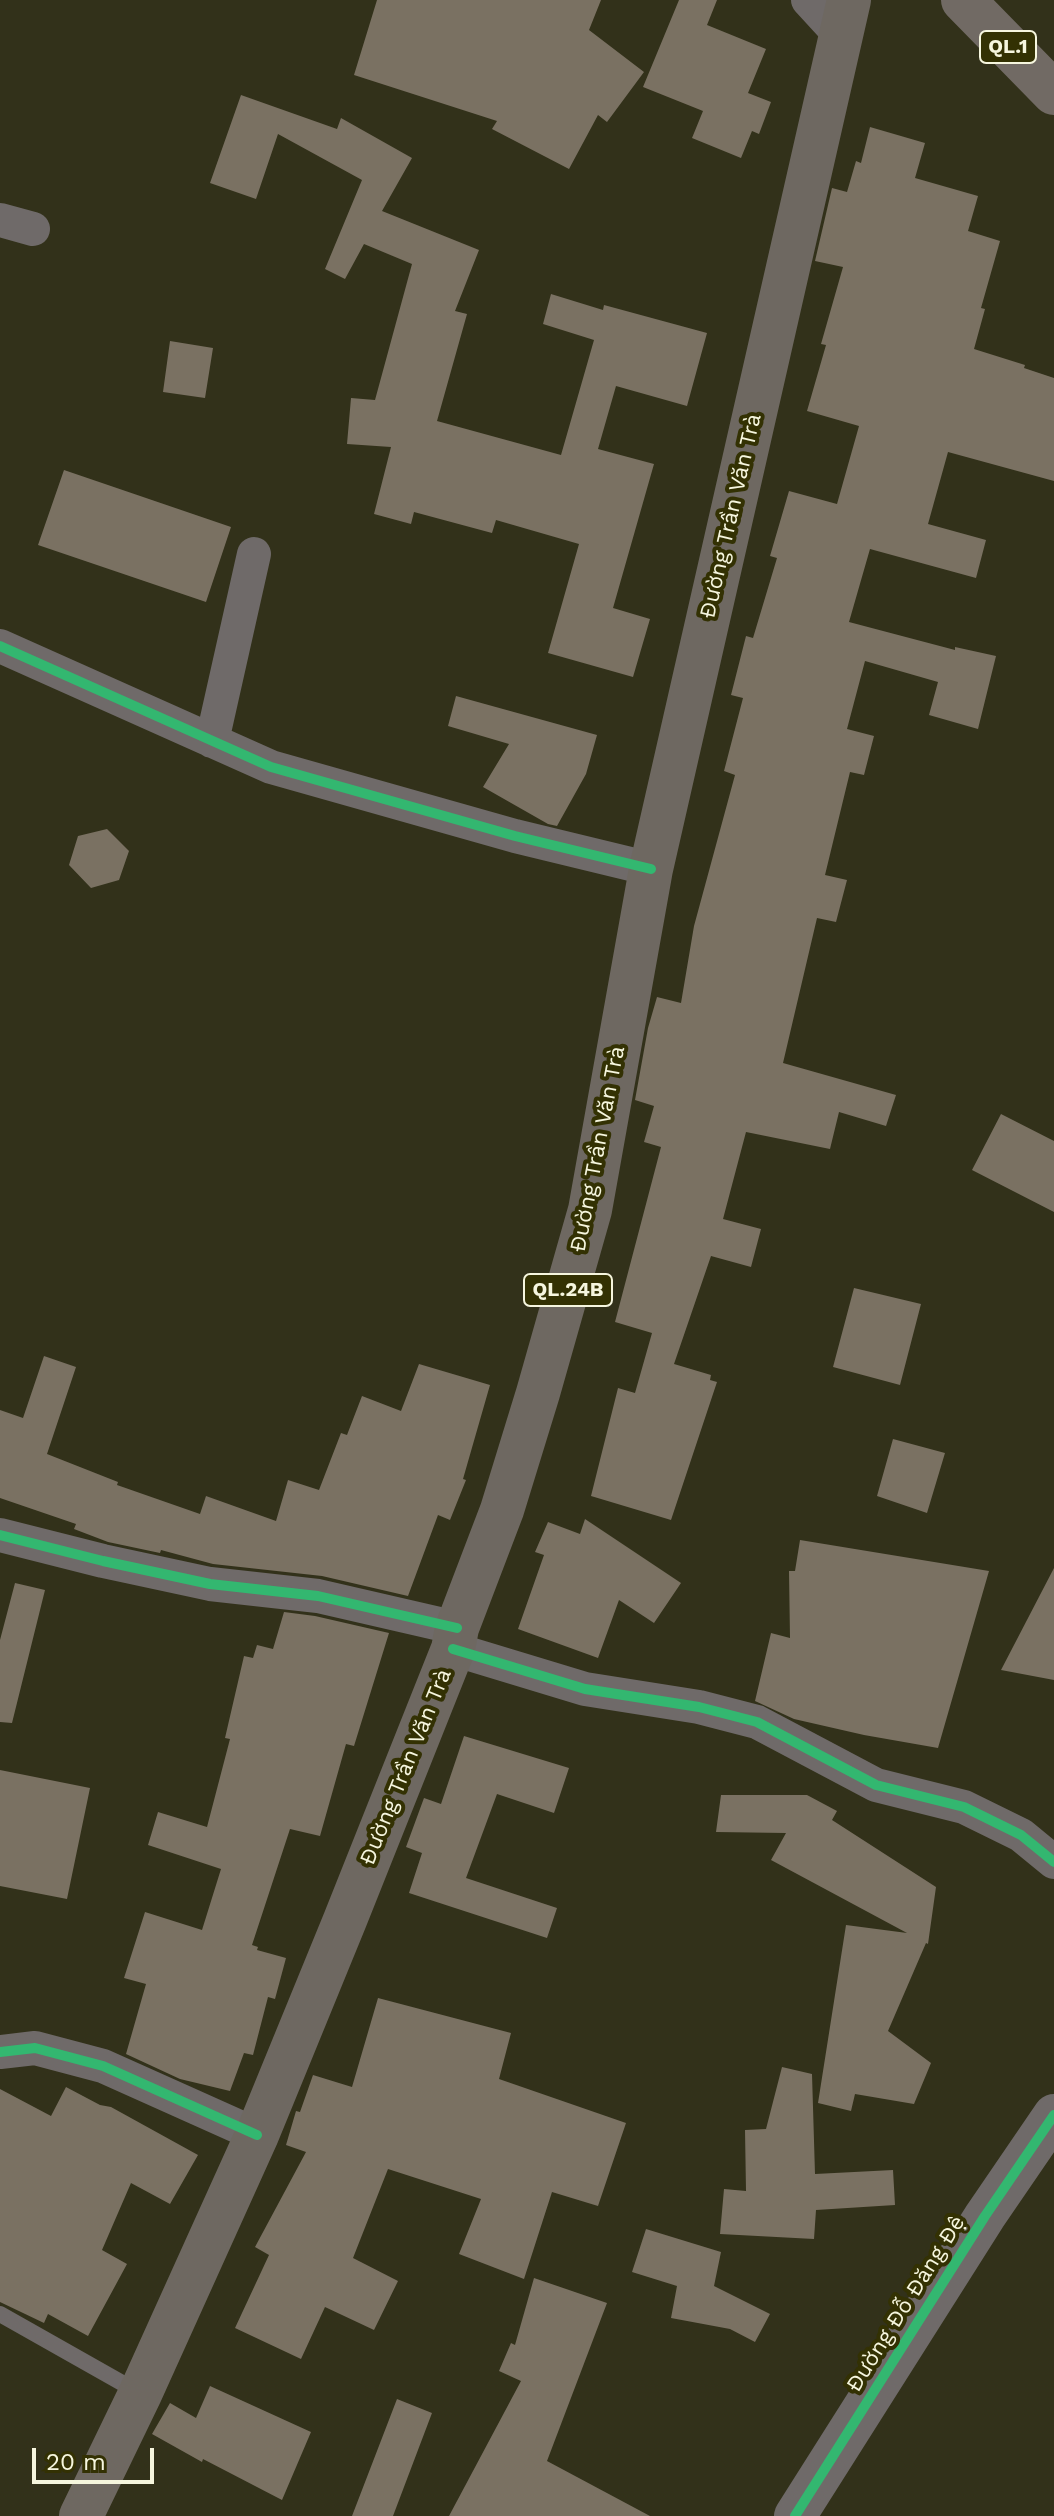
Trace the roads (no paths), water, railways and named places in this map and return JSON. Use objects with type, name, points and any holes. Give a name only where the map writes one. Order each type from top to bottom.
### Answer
[{"type":"highway","name":"QL.1","points":[[963,0],[1054,93]]},
{"type":"main road","name":"Đường Trần Văn Trà","points":[[81,2516],[257,2135],[455,1638],[502,1510],[590,1210],[651,869],[845,18]]},
{"type":"street","points":[[808,0],[845,18]]},
{"type":"street","points":[[0,220],[33,229]]},
{"type":"street","points":[[212,741],[254,554]]},
{"type":"street","points":[[0,646],[271,767],[515,836],[651,869]]},
{"type":"street","points":[[0,1535],[210,1584],[318,1596],[455,1638],[585,1689],[699,1707],[757,1722],[876,1785],[964,1807],[1021,1835],[1054,1862]]},
{"type":"street","points":[[0,2052],[35,2048],[103,2066],[257,2135]]},
{"type":"street","name":"Đường Đỗ Đăng Đệ","points":[[795,2516],[985,2216],[1054,2115]]},
{"type":"lane","points":[[0,2314],[140,2394]]}]
